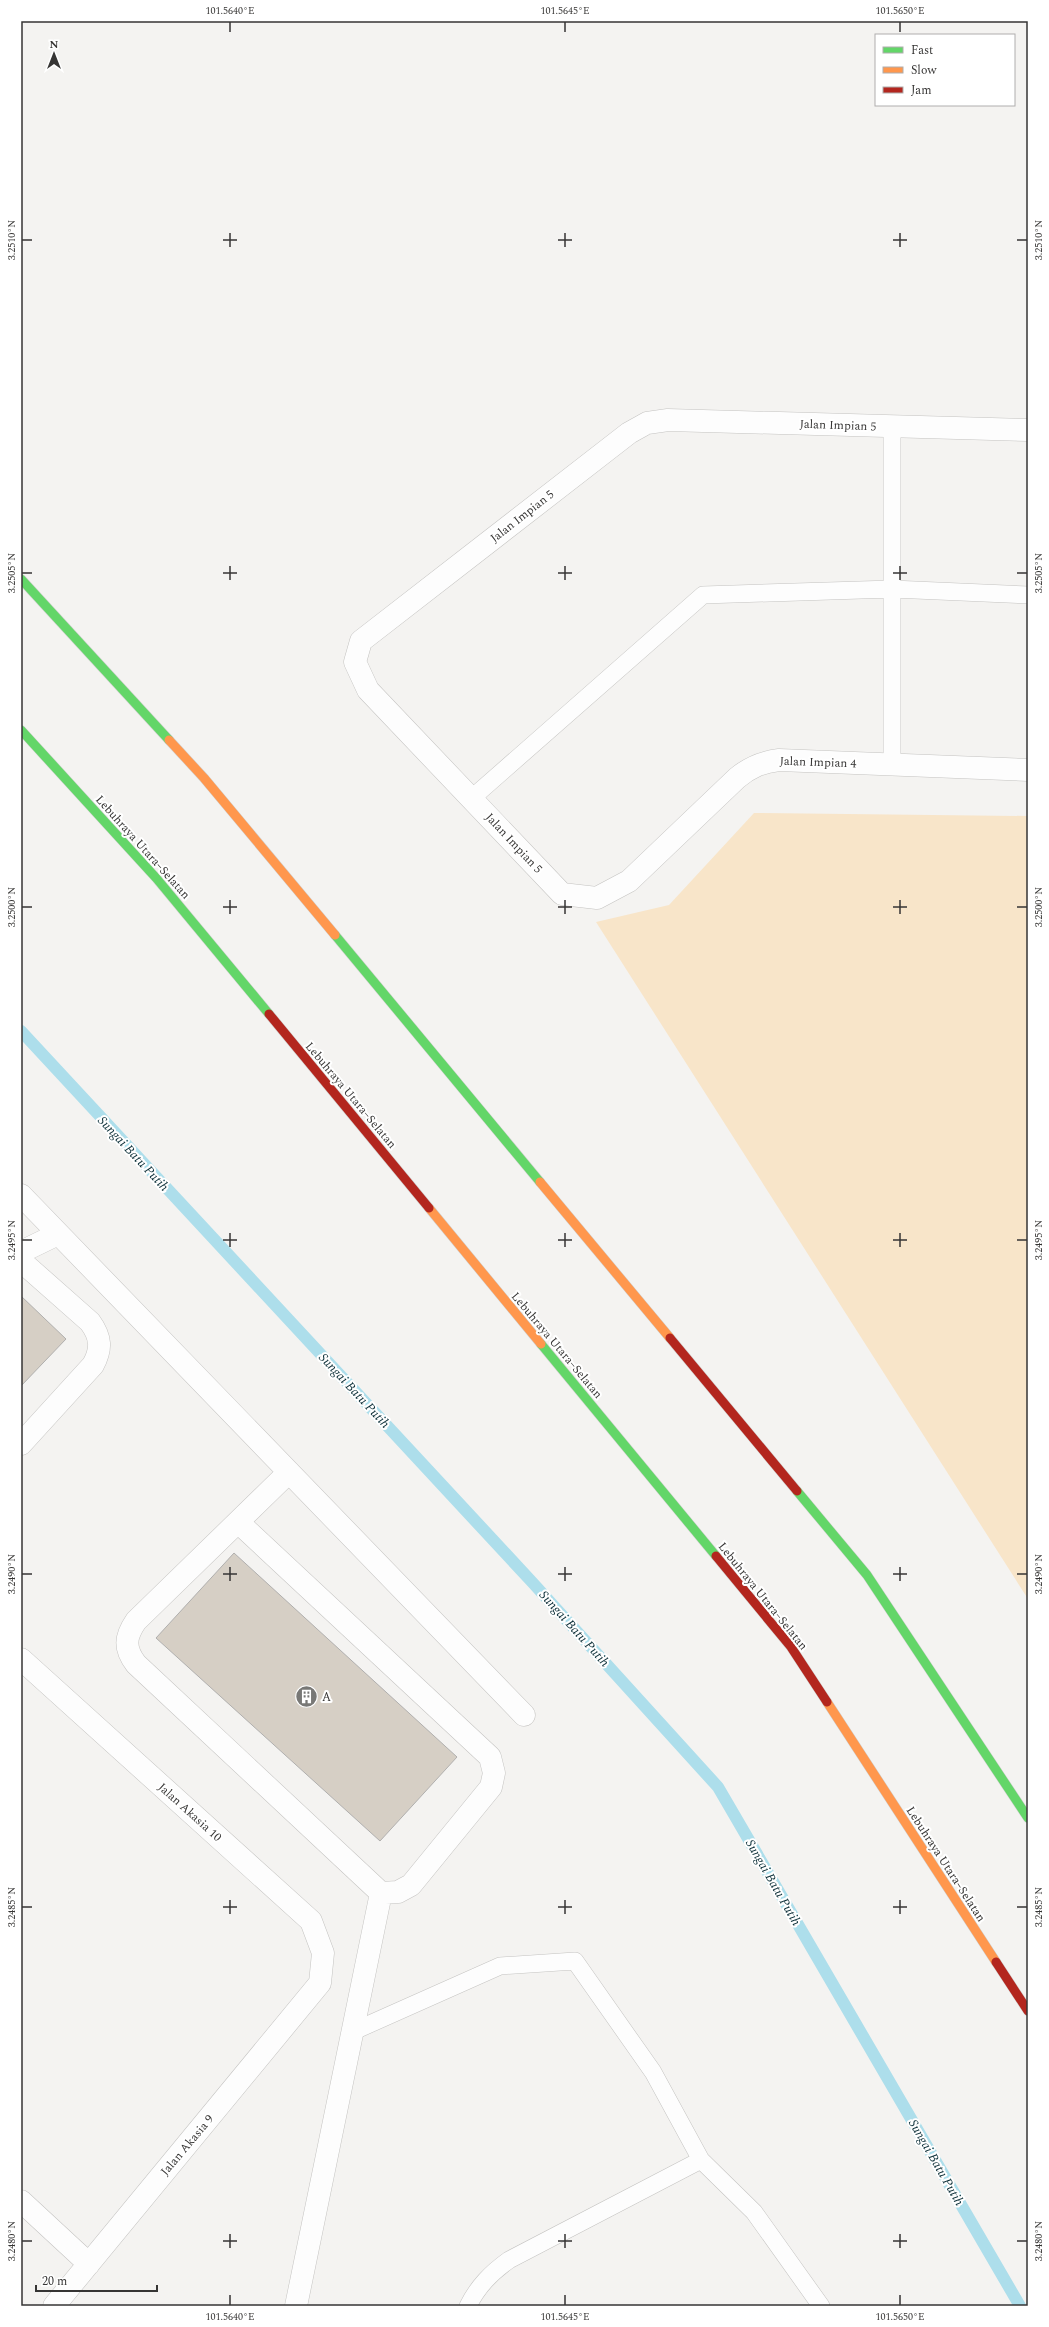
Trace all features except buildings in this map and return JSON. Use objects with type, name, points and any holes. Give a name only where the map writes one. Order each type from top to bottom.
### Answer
[{"type":"highway","points":[[21,579],[204,778],[867,1575],[1028,1818]]},
{"type":"highway","name":"Lebuhraya Utara–Selatan","points":[[21,730],[157,879],[790,1647],[1028,2011]]},
{"type":"street","name":"Jalan Impian 5","points":[[562,894],[368,690],[355,662],[362,641],[629,433],[647,423],[668,420],[1028,430]]},
{"type":"street","name":"Jalan Impian 4","points":[[562,894],[597,898],[629,881],[737,778],[756,765],[779,760],[1028,770]]},
{"type":"street","points":[[21,1195],[524,1715]]},
{"type":"street","points":[[21,1252],[58,1234]]},
{"type":"street","points":[[21,1261],[90,1322],[97,1332],[100,1343],[99,1354],[93,1364],[21,1444]]},
{"type":"street","points":[[238,1522],[490,1757],[494,1773],[491,1787],[411,1885],[398,1892],[381,1893],[136,1664],[129,1655],[126,1643],[129,1631],[136,1621],[289,1472]]},
{"type":"street","name":"Jalan Akasia 10","points":[[21,1659],[311,1921],[323,1953],[320,1984]]},
{"type":"street","points":[[296,2306],[354,2031],[381,1893]]},
{"type":"street","name":"Jalan Akasia 9","points":[[54,2306],[320,1984]]},
{"type":"street","points":[[21,2201],[89,2264]]},
{"type":"lane","points":[[892,426],[892,765]]},
{"type":"lane","points":[[472,798],[703,595],[892,590],[1028,595]]},
{"type":"lane","points":[[354,2031],[500,1966],[575,1961],[653,2072],[701,2160],[754,2212],[821,2306]]},
{"type":"lane","points":[[468,2306],[476,2290],[491,2273],[509,2260],[701,2160]]},
{"type":"shaded area","points":[[754,813],[1028,816],[1028,1599],[596,922],[669,905]]},
{"type":"waterway","name":"Sungai Batu Putih","points":[[21,1031],[532,1582],[718,1787],[1020,2306]]},
{"type":"traffic: fast","points":[[21,579],[169,740]]},
{"type":"traffic: fast","points":[[21,730],[157,879],[269,1014]]},
{"type":"traffic: fast","points":[[335,935],[540,1182]]},
{"type":"traffic: fast","points":[[541,1344],[716,1556]]},
{"type":"traffic: fast","points":[[797,1491],[867,1575],[1028,1818]]},
{"type":"traffic: slow","points":[[169,740],[204,778],[335,935]]},
{"type":"traffic: slow","points":[[540,1182],[670,1338]]},
{"type":"traffic: slow","points":[[429,1208],[541,1344]]},
{"type":"traffic: slow","points":[[827,1702],[996,1962]]},
{"type":"traffic: jam","points":[[269,1014],[429,1208]]},
{"type":"traffic: jam","points":[[670,1338],[797,1491]]},
{"type":"traffic: jam","points":[[716,1556],[791,1647],[827,1702]]},
{"type":"traffic: jam","points":[[996,1962],[1028,2011]]},
{"type":"place","name":"A","points":[[307,1697]]}]
